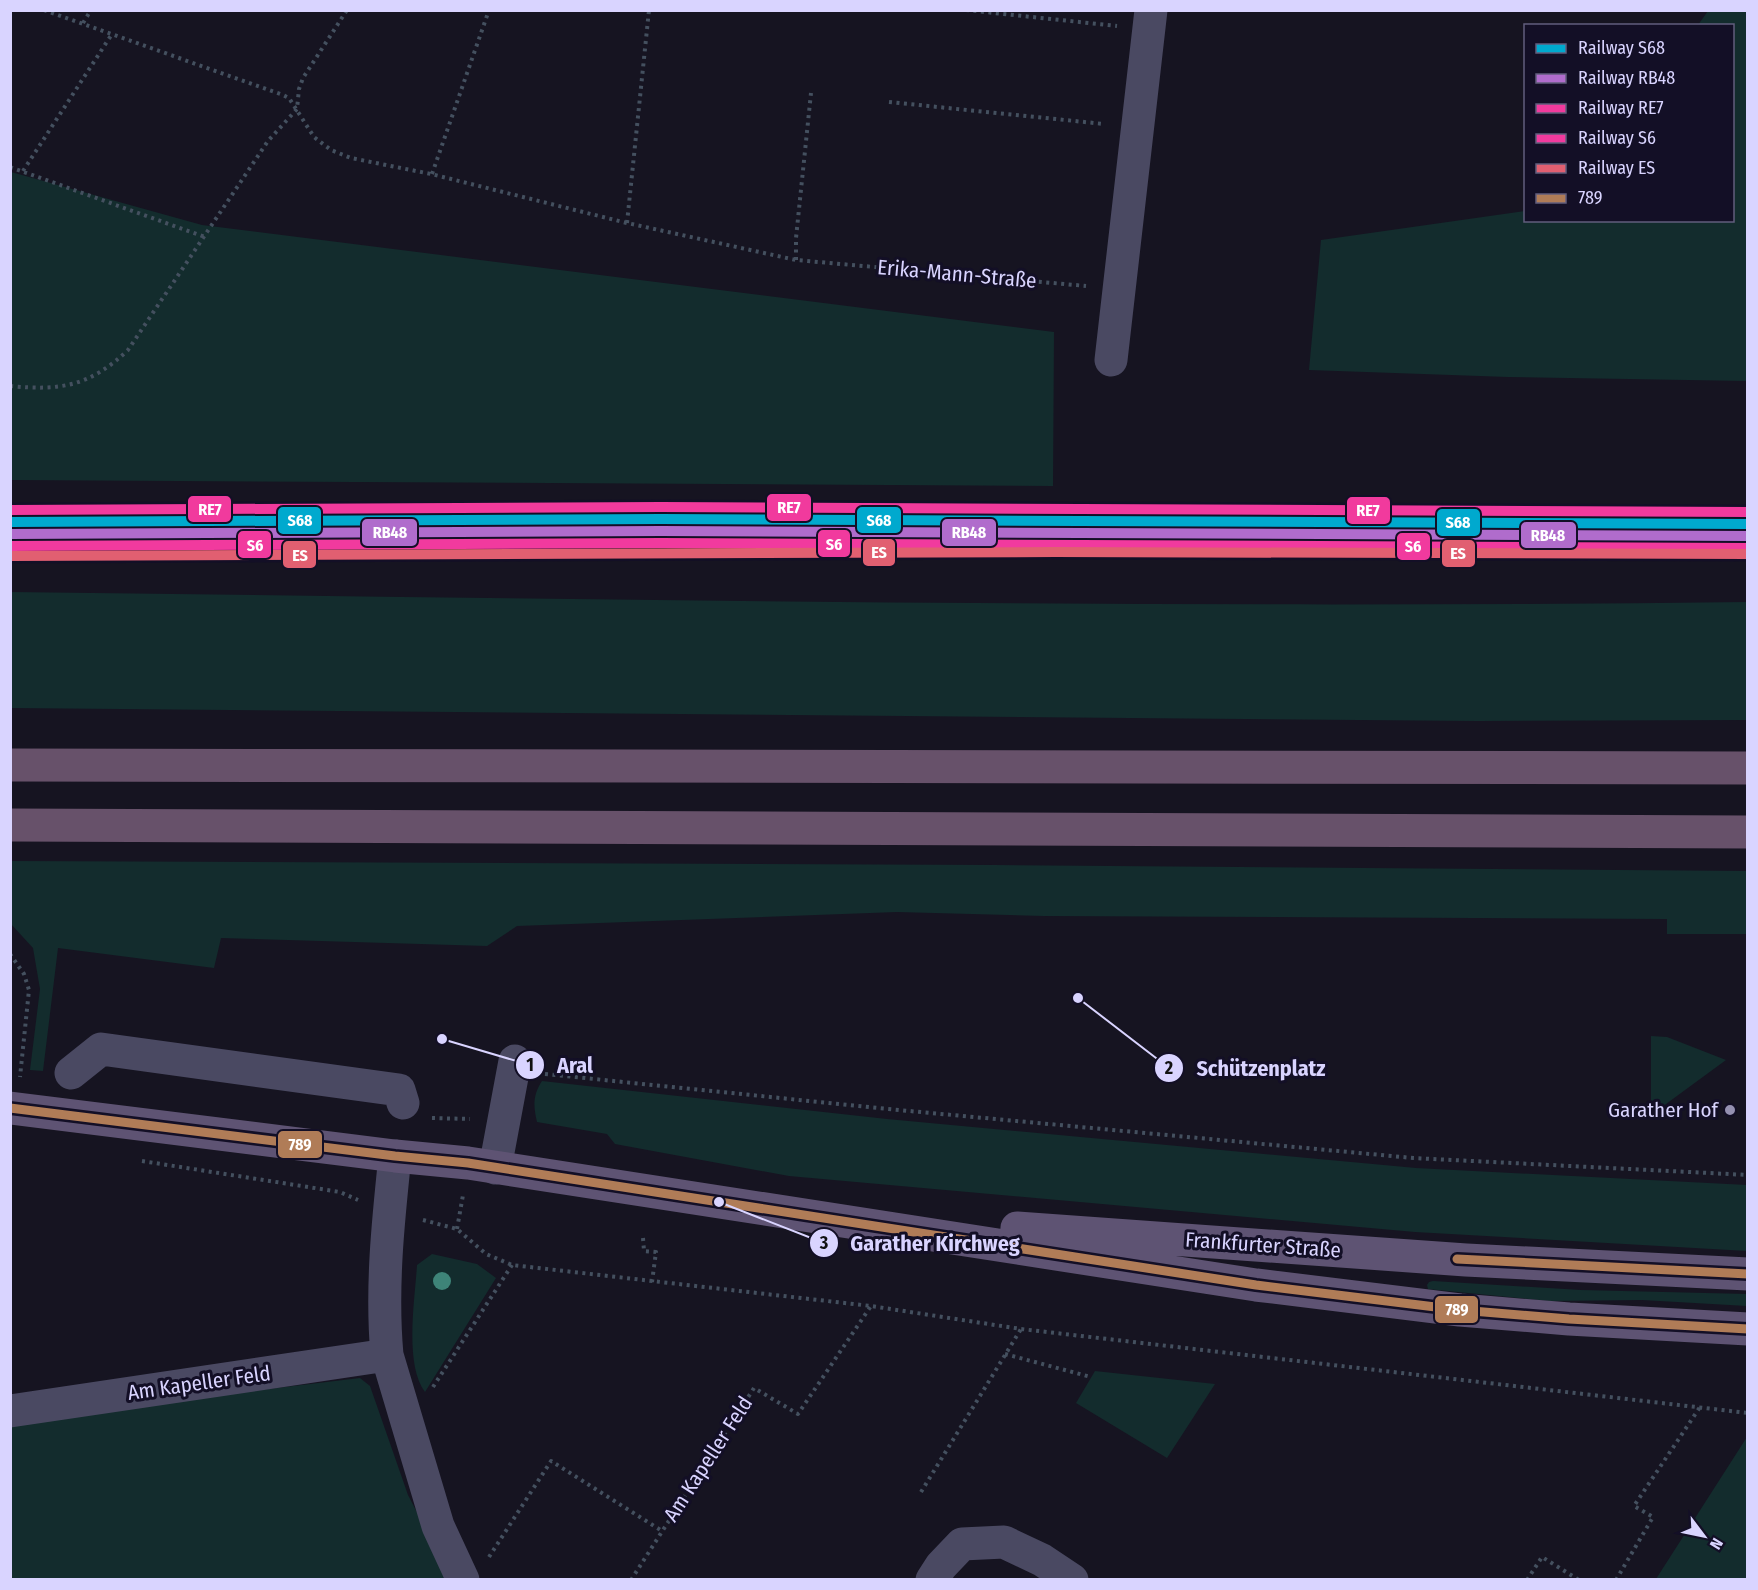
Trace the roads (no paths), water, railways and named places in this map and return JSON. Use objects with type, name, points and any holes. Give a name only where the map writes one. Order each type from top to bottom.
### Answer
[{"type":"highway","points":[[10,765],[1748,768]]},
{"type":"highway","points":[[10,825],[1748,832]]},
{"type":"main road","name":"Frankfurter Straße","points":[[15,1096],[395,1156],[468,1163],[1244,1283],[1449,1308],[1569,1319],[1748,1329]]},
{"type":"main road","name":"Frankfurter Straße","points":[[779,1212],[1455,1259],[1748,1274]]},
{"type":"street","points":[[1111,360],[1150,20]]},
{"type":"street","points":[[70,1073],[101,1049],[399,1090],[403,1103]]},
{"type":"street","points":[[495,1168],[514,1065]]},
{"type":"street","points":[[395,1156],[385,1271],[387,1355],[438,1526],[475,1570]]},
{"type":"street","name":"Am Kapeller Feld","points":[[10,1411],[387,1355]]},
{"type":"street","points":[[932,1580],[941,1566],[962,1544],[1004,1542],[1042,1560],[1072,1580]]},
{"type":"rail line","name":"RE7","points":[[10,510],[661,507],[1748,512]]},
{"type":"rail line","name":"S68","points":[[10,522],[661,519],[1748,524]]},
{"type":"rail line","name":"RB48","points":[[10,534],[661,531],[1748,536]]},
{"type":"rail line","name":"S6","points":[[10,546],[661,543],[1748,548]]},
{"type":"rail line","name":"ES","points":[[10,556],[1055,552],[1748,554]]},
{"type":"place","name":"Schützenplatz","points":[[1078,998]]},
{"type":"place","name":"Aral","points":[[442,1039]]},
{"type":"place","name":"Garather Hof","points":[[1730,1110]]},
{"type":"place","name":"Garather Kirchweg","points":[[719,1202]]}]
